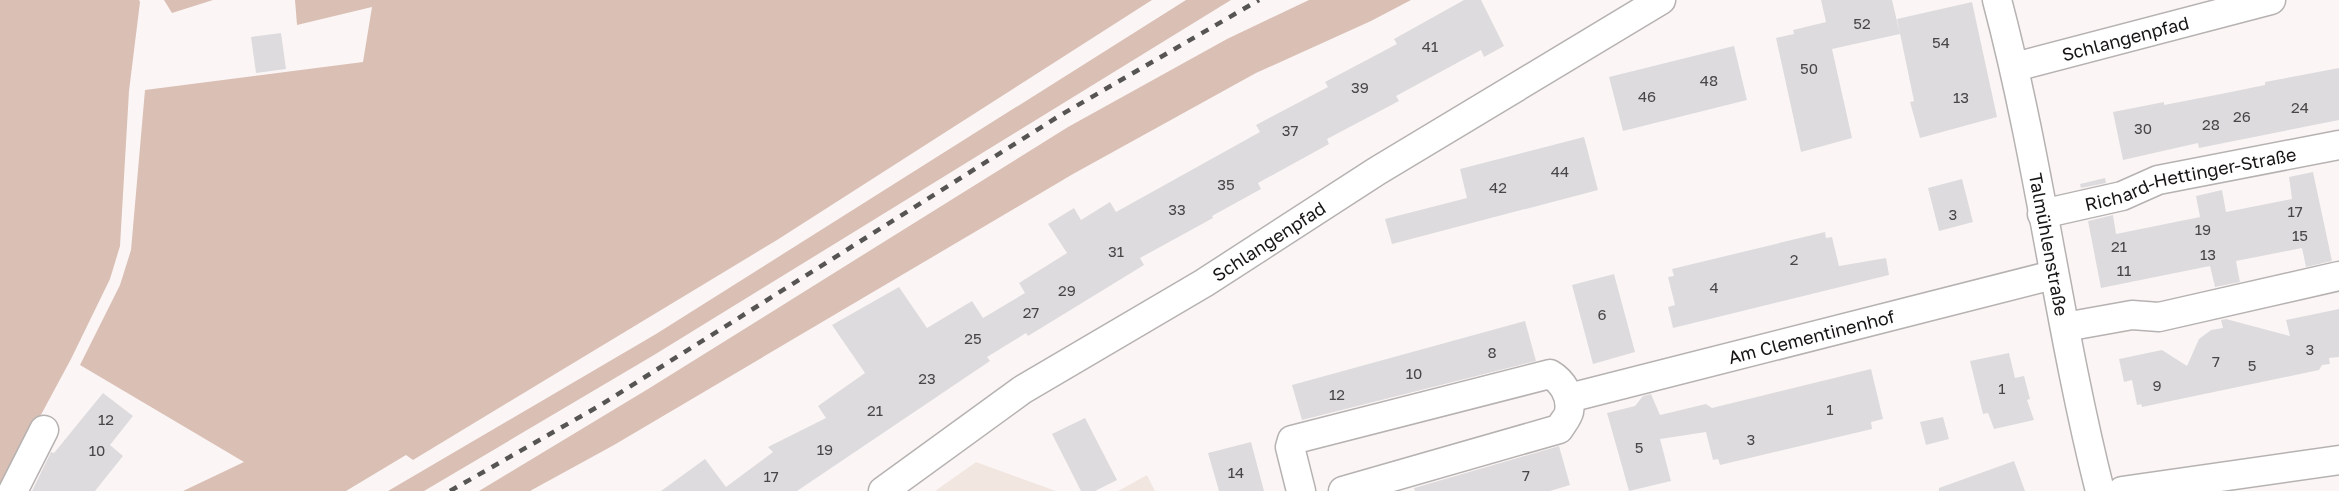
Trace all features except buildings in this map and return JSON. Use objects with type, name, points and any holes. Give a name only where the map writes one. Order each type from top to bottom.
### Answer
[{"type":"street","name":"Schlangenpfad","points":[[882,491],[1022,390],[1204,283],[1387,165],[1661,0]]},
{"type":"street","name":"Talmühlenstraße","points":[[1997,0],[2015,67],[2082,421],[2100,491]]},
{"type":"street","name":"Schlangenpfad","points":[[2015,67],[2271,0]]},
{"type":"street","name":"Richard-Hettinger-Straße","points":[[2042,214],[2122,196],[2158,180],[2339,145]]},
{"type":"street","name":"Am Clementinenhof","points":[[1569,398],[2054,274]]},
{"type":"street","points":[[2065,327],[2132,315],[2159,316],[2339,276]]},
{"type":"street","points":[[1301,491],[1290,447],[1293,440],[1550,374],[1561,380],[1569,398],[1569,412],[1559,429],[1343,491]]},
{"type":"street","points":[[13,491],[44,430]]},
{"type":"street","points":[[2122,491],[2339,460]]},
{"type":"shaded area","points":[[0,0],[139,0],[140,2],[129,91],[120,246],[110,279],[71,359],[0,491]]},
{"type":"shaded area","points":[[164,0],[213,0],[172,13]]},
{"type":"shaded area","points":[[295,0],[1152,0],[777,240],[413,460],[406,455],[346,491],[183,491],[244,462],[80,365],[120,285],[131,250],[145,90],[363,62],[372,7],[297,25]]},
{"type":"shaded area","points":[[1186,0],[1231,0],[654,355],[424,491],[388,491],[656,334]]},
{"type":"shaded area","points":[[1309,0],[1411,0],[1371,21],[1256,73],[1073,174],[614,445],[530,491],[479,491],[648,389],[1068,127],[1227,39]]},
{"type":"shaded area","points":[[976,462],[1056,491],[935,491]]},
{"type":"shaded area","points":[[1147,475],[1155,491],[1118,491]]},
{"type":"railway","points":[[450,491],[599,406],[1059,116],[1259,0]]}]
